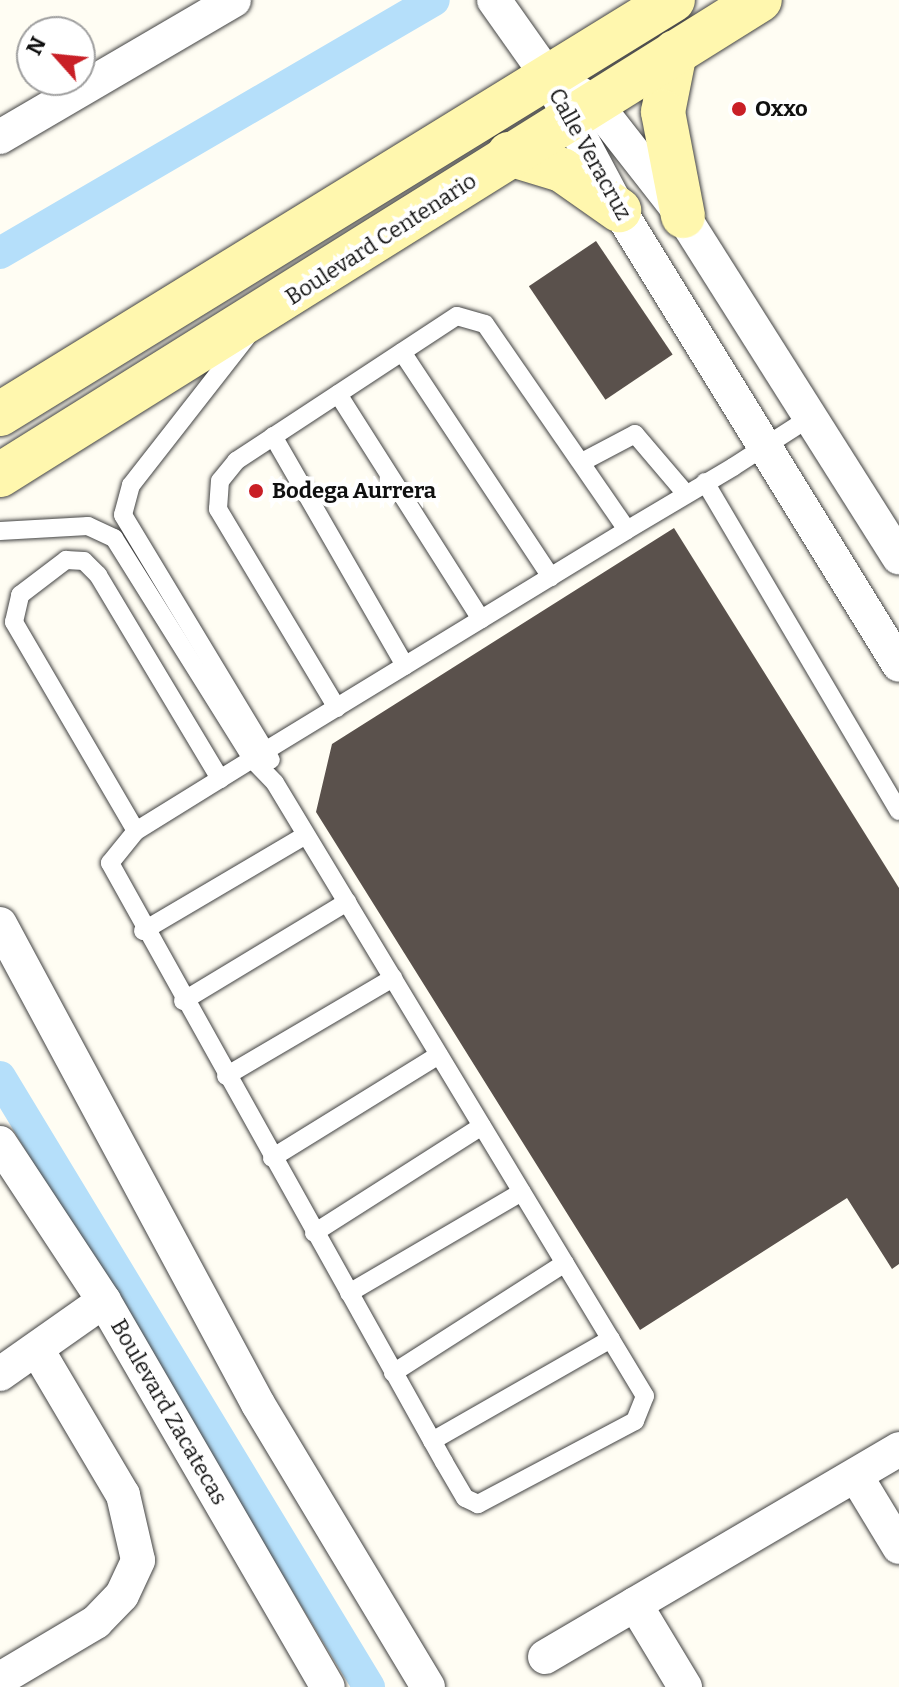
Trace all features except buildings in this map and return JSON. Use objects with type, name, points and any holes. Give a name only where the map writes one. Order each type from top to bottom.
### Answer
[{"type":"main road","points":[[0,414],[673,0]]},
{"type":"main road","name":"Boulevard Centenario","points":[[0,475],[263,316],[509,154],[760,0]]},
{"type":"main road","points":[[675,52],[663,112],[683,216]]},
{"type":"main road","points":[[509,154],[562,170],[619,210]]},
{"type":"street","points":[[0,137],[234,0]]},
{"type":"street","name":"Calle Veracruz","points":[[494,0],[547,75],[683,216],[899,558]]},
{"type":"street","name":"Calle Veracruz","points":[[580,110],[619,210],[899,665]]},
{"type":"street","points":[[0,924],[258,1404],[428,1687]]},
{"type":"street","name":"Boulevard Zacatecas","points":[[0,1143],[104,1301],[328,1687]]},
{"type":"street","points":[[0,1374],[38,1351],[104,1301]]},
{"type":"street","points":[[0,1679],[96,1622],[122,1595],[138,1560],[123,1495],[38,1351]]},
{"type":"street","points":[[545,1657],[899,1449]]},
{"type":"street","points":[[856,1476],[899,1547]]},
{"type":"street","points":[[635,1604],[685,1687]]},
{"type":"lane","points":[[263,316],[123,501],[135,554],[182,647],[252,759],[275,783],[645,1396],[641,1414],[627,1426],[478,1504],[465,1498],[111,874],[114,851],[136,831],[252,759],[809,418]]},
{"type":"lane","points":[[337,708],[218,509],[225,472],[273,436],[457,316],[476,317],[582,462],[627,530]]},
{"type":"lane","points":[[402,352],[551,577]]},
{"type":"lane","points":[[338,394],[481,619]]},
{"type":"lane","points":[[582,462],[635,434],[686,494]]},
{"type":"lane","points":[[273,436],[405,666]]},
{"type":"lane","points":[[705,482],[899,811]]},
{"type":"lane","points":[[0,531],[88,526],[114,538],[135,554],[198,636],[270,748],[275,783]]},
{"type":"lane","points":[[136,831],[14,622],[20,595],[66,560],[84,561],[98,575],[220,779]]},
{"type":"lane","points":[[182,647],[198,636]]},
{"type":"lane","points":[[143,931],[306,835]]},
{"type":"lane","points":[[183,1001],[347,902]]},
{"type":"lane","points":[[226,1076],[393,978]]},
{"type":"lane","points":[[272,1158],[439,1055]]},
{"type":"lane","points":[[314,1233],[482,1126]]},
{"type":"lane","points":[[349,1293],[522,1192]]},
{"type":"lane","points":[[393,1373],[565,1263]]},
{"type":"lane","points":[[432,1441],[611,1339]]},
{"type":"waterway","points":[[0,253],[434,0]]},
{"type":"waterway","points":[[0,1077],[369,1687]]},
{"type":"place","name":"Oxxo","points":[[739,109]]},
{"type":"place","name":"Bodega Aurrera","points":[[256,491]]}]
